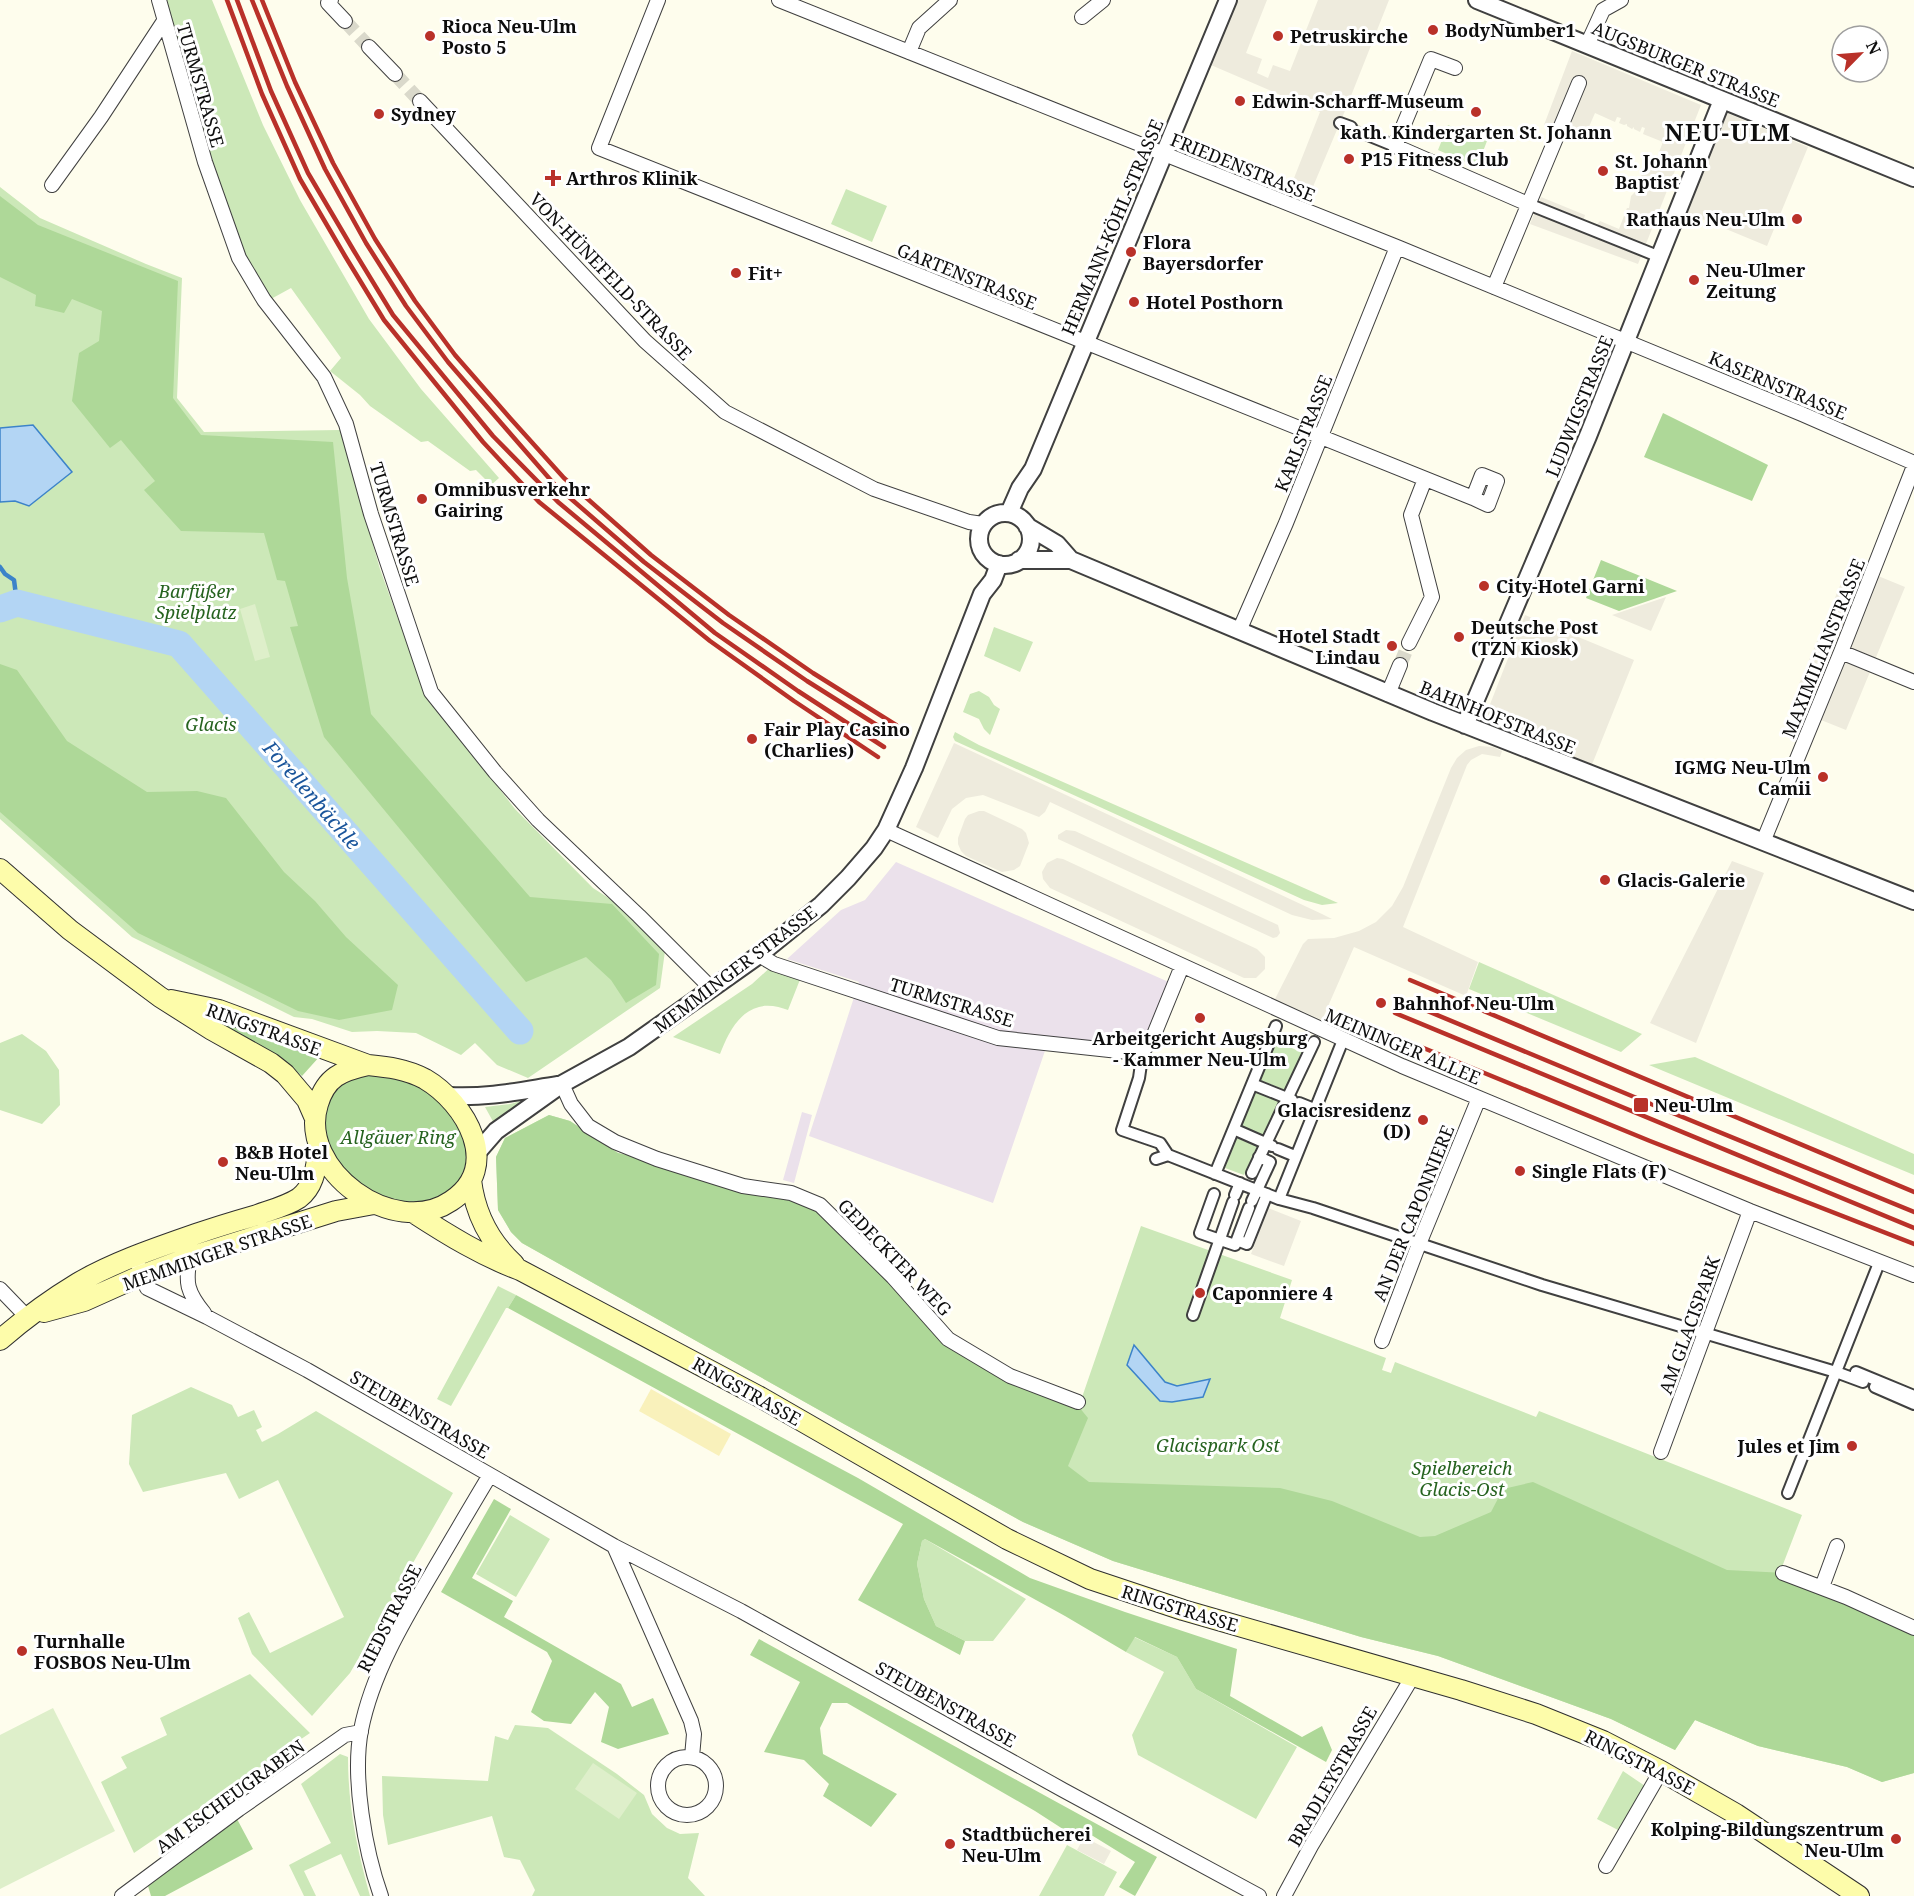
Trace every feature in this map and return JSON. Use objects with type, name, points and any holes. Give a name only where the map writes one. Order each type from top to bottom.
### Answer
[{"type":"main road","name":"RINGSTRASSE","points":[[0,869],[70,930],[160,997],[271,1063],[295,1085],[307,1100],[314,1116]]},
{"type":"main road","name":"RINGSTRASSE","points":[[160,997],[219,1010],[368,1065]]},
{"type":"main road","points":[[368,1065],[406,1070],[448,1096],[462,1113],[472,1134],[476,1166],[471,1180],[460,1194],[452,1201],[428,1211],[414,1213],[374,1204],[335,1173],[319,1148],[314,1116],[322,1089],[335,1077],[351,1069],[368,1065]]},
{"type":"main road","name":"MEMMINGER STRASSE","points":[[0,1340],[27,1317],[79,1283],[134,1256],[282,1206],[299,1197],[310,1187],[319,1148]]},
{"type":"main road","name":"RINGSTRASSE","points":[[471,1180],[477,1210],[494,1243],[520,1270]]},
{"type":"main road","name":"MEMMINGER STRASSE","points":[[27,1317],[84,1301],[190,1257],[336,1211],[374,1204]]},
{"type":"main road","name":"RINGSTRASSE","points":[[414,1213],[473,1250],[520,1270],[760,1397],[1007,1539],[1090,1579],[1183,1610],[1536,1714],[1603,1741],[1736,1814],[1859,1896]]},
{"type":"street","name":"TURMSTRASSE","points":[[159,0],[205,162],[239,258],[264,300],[324,377],[346,424],[371,514],[431,692],[495,772],[538,819],[711,988]]},
{"type":"street","points":[[331,0],[328,3],[345,21]]},
{"type":"street","name":"GARTENSTRASSE","points":[[658,0],[599,148],[1473,498]]},
{"type":"street","name":"FRIEDENSTRASSE","points":[[779,0],[1627,342]]},
{"type":"street","points":[[909,52],[919,27],[950,0]]},
{"type":"street","points":[[1082,17],[1103,0]]},
{"type":"street","name":"HERMANN-KÖHL-STRASSE","points":[[1019,560],[1030,543],[1029,532],[1018,519],[1020,488],[1033,469],[1228,0]]},
{"type":"street","points":[[1587,45],[1603,10],[1621,0]]},
{"type":"street","name":"AUGSBURGER STRASSE","points":[[1481,1],[1914,178]]},
{"type":"street","points":[[52,185],[101,117],[164,21]]},
{"type":"street","points":[[369,47],[395,74]]},
{"type":"street","points":[[1395,146],[1431,59],[1455,68]]},
{"type":"street","points":[[1494,288],[1579,83]]},
{"type":"street","name":"LUDWIGSTRASSE","points":[[1465,725],[1627,342],[1722,100]]},
{"type":"street","name":"VON-HÜNEFELD-STRASSE","points":[[420,101],[645,341],[725,412],[874,489],[982,527]]},
{"type":"street","points":[[1368,135],[1528,204],[1660,257]]},
{"type":"street","name":"KARLSTRASSE","points":[[1239,631],[1397,248]]},
{"type":"street","name":"KASERNSTRASSE","points":[[1627,342],[1914,464]]},
{"type":"street","name":"MAXIMILIANSTRASSE","points":[[1763,842],[1841,652],[1914,464]]},
{"type":"street","points":[[1409,643],[1432,597],[1411,515],[1425,479]]},
{"type":"street","points":[[1018,519],[998,514],[982,527],[980,547],[995,562],[1010,564],[1019,560]]},
{"type":"street","name":"BAHNHOFSTRASSE","points":[[1018,519],[1057,544],[1071,560]]},
{"type":"street","name":"BAHNHOFSTRASSE","points":[[1019,560],[1071,560],[1465,725],[1763,842],[1912,896]]},
{"type":"street","name":"MEMMINGER STRASSE","points":[[476,1154],[496,1131],[562,1084],[629,1047],[759,955],[821,905],[861,864],[886,830],[914,768],[982,594],[993,580],[995,562]]},
{"type":"street","points":[[1841,652],[1914,682]]},
{"type":"street","points":[[1388,694],[1400,665]]},
{"type":"street","name":"MEININGER ALLEE","points":[[886,830],[1343,1040],[1750,1211],[1914,1275]]},
{"type":"street","name":"TURMSTRASSE","points":[[759,955],[774,964],[998,1038],[1128,1052],[1143,1050]]},
{"type":"street","points":[[1182,966],[1154,1036],[1147,1048],[1143,1050],[1139,1078],[1122,1130],[1160,1143],[1168,1155],[1252,1190],[1313,1208],[1542,1285],[1705,1334],[1837,1368],[1914,1396]]},
{"type":"street","points":[[1244,1247],[1200,1233],[1218,1175],[1276,1026]]},
{"type":"street","points":[[1279,1199],[1343,1040]]},
{"type":"street","points":[[1244,1247],[1259,1157],[1272,1146],[1293,1100],[1314,1042]]},
{"type":"street","name":"MEMMINGER STRASSE","points":[[448,1096],[477,1097],[509,1094],[562,1084]]},
{"type":"street","name":"GEDECKTER WEG","points":[[562,1084],[572,1104],[588,1126],[615,1142],[743,1186],[791,1193],[820,1205],[893,1277],[948,1339],[1010,1376],[1078,1402]]},
{"type":"street","points":[[1257,1086],[1314,1109]]},
{"type":"street","name":"AN DER CAPONNIERE","points":[[1383,1341],[1419,1244],[1479,1098]]},
{"type":"street","points":[[1238,1131],[1295,1156]]},
{"type":"street","points":[[1155,1159],[1168,1155]]},
{"type":"street","points":[[1244,1247],[1247,1244],[1252,1190],[1270,1162],[1259,1157]]},
{"type":"street","points":[[1193,1315],[1234,1198],[1252,1190]]},
{"type":"street","name":"AM GLACISPARK","points":[[1661,1452],[1750,1211]]},
{"type":"street","name":"STEUBENSTRASSE","points":[[134,1256],[147,1288],[307,1370],[614,1546],[750,1616],[1259,1896]]},
{"type":"street","name":"STEUBENSTRASSE","points":[[190,1257],[186,1276],[190,1294],[207,1317]]},
{"type":"street","points":[[1788,1493],[1837,1368],[1847,1335],[1880,1263]]},
{"type":"street","points":[[0,1289],[27,1317]]},
{"type":"street","points":[[1837,1368],[1863,1382]]},
{"type":"street","points":[[1875,1388],[1914,1404]]},
{"type":"street","name":"RIEDSTRASSE","points":[[381,1896],[367,1850],[362,1809],[359,1757],[361,1732],[368,1706],[391,1647],[490,1475]]},
{"type":"street","points":[[614,1546],[691,1721],[694,1734],[692,1757]]},
{"type":"street","points":[[1821,1587],[1837,1546]]},
{"type":"street","points":[[1783,1573],[1821,1587],[1914,1628]]},
{"type":"street","name":"BRADLEYSTRASSE","points":[[1285,1896],[1311,1846],[1413,1676]]},
{"type":"street","name":"AM ESCHEUGRABEN","points":[[122,1896],[239,1809],[345,1735],[361,1732]]},
{"type":"street","points":[[683,1757],[692,1757],[710,1768],[716,1780],[715,1793],[704,1809],[688,1815],[679,1814],[666,1806],[662,1800],[658,1782],[666,1765],[683,1757]]},
{"type":"street","points":[[1606,1866],[1661,1771]]},
{"type":"shaded area","points":[[1230,0],[1267,0],[1246,53],[1262,59],[1257,73],[1268,78],[1273,65],[1290,71],[1318,0],[1389,0],[1304,208],[1285,201],[1320,112],[1204,62]]},
{"type":"shaded area","points":[[1572,51],[1701,105],[1638,264],[1530,224],[1541,197],[1585,215],[1583,222],[1594,228],[1600,221],[1619,229],[1649,156],[1657,157],[1663,142],[1643,134],[1645,128],[1642,127],[1640,132],[1627,124],[1619,123],[1621,118],[1617,117],[1615,122],[1595,113],[1581,139],[1544,125]]},
{"type":"shaded area","points":[[1727,113],[1808,147],[1767,246],[1685,212]]},
{"type":"shaded area","points":[[1849,564],[1905,587],[1846,730],[1821,720],[1797,689]]},
{"type":"shaded area","points":[[1666,597],[1651,631],[1612,615]]},
{"type":"shaded area","points":[[1525,615],[1634,660],[1589,772],[1502,729],[1492,722],[1487,712]]},
{"type":"shaded area","points":[[954,743],[1332,919],[1312,920],[1292,915],[1050,802],[1045,812],[1039,817],[983,795],[966,798],[952,809],[938,838],[916,827]]},
{"type":"shaded area","points":[[1479,746],[1493,747],[1502,751],[1500,757],[1482,754],[1467,765],[1403,927],[1478,962],[1466,996],[1354,947],[1322,1020],[1275,999],[1303,944],[1308,939],[1334,938],[1359,931],[1376,922],[1392,906],[1403,887],[1451,768],[1466,750]]},
{"type":"shaded area","points":[[984,811],[1026,833],[1029,843],[1020,866],[1014,870],[1002,872],[966,856],[961,851],[958,838],[965,819],[968,815]]},
{"type":"shaded area","points":[[1066,830],[1075,831],[1278,925],[1280,933],[1273,938],[1058,839],[1058,835]]},
{"type":"shaded area","points":[[1057,858],[1257,949],[1265,957],[1265,969],[1256,978],[1244,978],[1050,888],[1043,879],[1042,872],[1047,863]]},
{"type":"shaded area","points":[[1732,861],[1764,873],[1696,1043],[1650,1023]]},
{"type":"shaded area","points":[[896,862],[1171,983],[1146,1040],[1139,1044],[1125,1047],[1049,1039],[993,1203],[809,1136],[859,982],[787,959],[841,910],[865,900]]},
{"type":"shaded area","points":[[802,1112],[812,1115],[794,1183],[783,1180]]},
{"type":"shaded area","points":[[1268,1208],[1301,1221],[1284,1266],[1251,1254]]},
{"type":"shaded area","points":[[1084,1837],[1111,1851],[1104,1864],[1077,1850]]},
{"type":"green space","points":[[166,0],[212,0],[263,125],[300,200],[369,319],[421,389],[499,478],[491,485],[476,470],[470,471],[428,441],[421,442],[370,406],[330,371],[341,358],[291,288],[271,299],[242,250],[212,168]]},
{"type":"green space","points":[[1448,125],[1487,141],[1477,167],[1438,150]]},
{"type":"green space","name":"Glacis","points":[[0,187],[40,218],[182,278],[177,398],[204,432],[340,430],[380,569],[424,691],[515,809],[593,888],[621,906],[665,951],[660,988],[528,1078],[497,1065],[475,1043],[461,1055],[416,1033],[352,1032],[312,1019],[294,1017],[132,937],[0,819]]},
{"type":"green space","points":[[846,189],[887,206],[872,242],[831,224]]},
{"type":"green space","points":[[0,196],[38,225],[178,281],[173,398],[201,435],[333,442],[347,578],[371,714],[530,897],[612,904],[659,954],[656,985],[626,1003],[611,980],[586,957],[526,982],[324,737],[290,627],[298,626],[285,581],[277,580],[264,533],[181,531],[144,490],[155,481],[121,440],[110,448],[72,401],[79,353],[99,341],[102,311],[72,299],[64,313],[35,306],[36,295],[0,277]]},
{"type":"green space","points":[[1663,413],[1768,465],[1752,501],[1644,457]]},
{"type":"green space","points":[[1601,560],[1677,591],[1619,611],[1586,598]]},
{"type":"green space","points":[[255,604],[270,657],[255,661],[240,609]]},
{"type":"green space","points":[[994,627],[1033,642],[1020,672],[984,656]]},
{"type":"green space","points":[[0,664],[17,670],[67,741],[147,792],[197,791],[226,798],[284,872],[315,901],[346,937],[398,985],[392,1010],[339,1020],[298,1011],[138,933],[0,812]]},
{"type":"green space","points":[[979,691],[989,697],[1000,709],[990,735],[979,719],[963,712],[970,694]]},
{"type":"green space","points":[[955,732],[979,745],[1338,903],[1322,905],[1304,900],[955,741],[953,737]]},
{"type":"green space","points":[[1479,962],[1642,1034],[1621,1052],[1469,989]]},
{"type":"green space","points":[[774,964],[801,977],[788,1010],[766,1006],[745,1014],[730,1033],[720,1054],[673,1037],[752,984]]},
{"type":"green space","points":[[180,1006],[320,1056],[302,1076],[285,1061],[253,1047]]},
{"type":"green space","points":[[22,1034],[46,1051],[59,1070],[60,1105],[42,1124],[0,1110],[0,1043]]},
{"type":"green space","points":[[1276,1041],[1303,1053],[1285,1090],[1260,1080]]},
{"type":"green space","points":[[1695,1057],[1914,1154],[1914,1175],[1649,1065]]},
{"type":"green space","name":"Allgäuer Ring","points":[[366,1073],[411,1077],[466,1126],[470,1167],[460,1186],[422,1206],[382,1198],[355,1182],[332,1159],[320,1130],[326,1102],[344,1083]]},
{"type":"green space","points":[[1255,1090],[1280,1102],[1263,1136],[1241,1127]]},
{"type":"green space","points":[[528,1099],[495,1125],[485,1107],[510,1104]]},
{"type":"green space","name":"Glacispark Ost","points":[[549,1115],[570,1121],[618,1153],[655,1161],[946,1342],[1079,1406],[1141,1226],[1292,1280],[1280,1318],[1386,1358],[1382,1370],[1391,1373],[1395,1362],[1536,1417],[1539,1411],[1802,1515],[1782,1567],[1914,1773],[1882,1782],[1847,1767],[1758,1746],[1695,1720],[1675,1750],[1611,1719],[1438,1656],[1361,1637],[1113,1561],[1023,1522],[522,1243],[511,1232],[498,1210],[496,1157],[505,1138]]},
{"type":"green space","name":"Glacispark Ost","points":[[549,1115],[570,1121],[618,1153],[790,1196],[819,1208],[946,1342],[1079,1407],[1088,1418],[1068,1466],[1089,1482],[1280,1488],[1332,1501],[1420,1537],[1435,1536],[1491,1512],[1503,1489],[1533,1482],[1727,1570],[1783,1573],[1914,1628],[1914,1773],[1882,1782],[1847,1767],[1758,1746],[1695,1720],[1675,1750],[1611,1719],[1438,1656],[1361,1637],[1113,1561],[1023,1522],[522,1243],[511,1232],[498,1210],[496,1157],[505,1138]]},
{"type":"green space","points":[[1237,1138],[1258,1147],[1244,1175],[1225,1168]]},
{"type":"green space","points":[[498,1286],[516,1295],[506,1308],[451,1406],[437,1399]]},
{"type":"green space","points":[[516,1295],[858,1478],[1030,1578],[1237,1649],[1230,1696],[1302,1737],[1322,1726],[1332,1750],[1326,1762],[1196,1689],[1177,1657],[1135,1637],[1126,1652],[925,1539],[922,1541],[917,1564],[924,1599],[936,1626],[965,1641],[960,1655],[858,1600],[903,1524],[508,1308]]},
{"type":"green space","points":[[191,1387],[232,1405],[238,1417],[254,1410],[262,1427],[256,1430],[262,1442],[316,1411],[453,1493],[350,1673],[312,1716],[252,1654],[238,1618],[249,1612],[270,1653],[344,1617],[278,1480],[239,1499],[226,1473],[143,1492],[129,1464],[132,1415]]},
{"type":"green space","points":[[494,1499],[511,1509],[472,1578],[513,1601],[504,1617],[621,1684],[632,1707],[653,1698],[669,1734],[618,1749],[601,1742],[609,1707],[595,1692],[571,1724],[544,1721],[531,1712],[552,1661],[547,1652],[441,1592]]},
{"type":"green space","points":[[510,1515],[550,1539],[516,1597],[476,1574]]},
{"type":"green space","points":[[925,1539],[1026,1599],[993,1641],[965,1641],[936,1626],[924,1599],[917,1564],[922,1541]]},
{"type":"green space","points":[[1134,1637],[1177,1657],[1196,1689],[1297,1747],[1256,1819],[1138,1755],[1132,1735],[1164,1672],[1126,1652]]},
{"type":"green space","points":[[759,1639],[1157,1857],[1135,1896],[1119,1887],[1135,1862],[1093,1836],[1066,1831],[847,1703],[832,1703],[820,1728],[823,1754],[897,1794],[871,1827],[823,1796],[829,1784],[804,1760],[764,1752],[800,1682],[750,1655]]},
{"type":"green space","points":[[250,1674],[310,1733],[134,1853],[101,1782],[127,1768],[121,1757],[167,1735],[160,1718]]},
{"type":"green space","points":[[53,1708],[115,1831],[0,1889],[0,1735]]},
{"type":"green space","points":[[515,1725],[548,1728],[644,1795],[652,1814],[667,1828],[680,1834],[699,1833],[688,1878],[705,1896],[532,1896],[535,1890],[520,1860],[504,1857],[492,1816],[388,1845],[383,1815],[382,1776],[488,1781],[495,1736],[508,1740]]},
{"type":"green space","points":[[340,1754],[348,1757],[354,1828],[370,1896],[360,1896],[341,1854],[304,1871],[316,1896],[304,1896],[289,1865],[331,1843],[301,1784]]},
{"type":"green space","points":[[593,1763],[637,1793],[619,1819],[575,1789]]},
{"type":"green space","points":[[1623,1771],[1645,1786],[1618,1830],[1597,1819]]},
{"type":"green space","points":[[237,1819],[253,1849],[165,1896],[151,1896],[148,1886]]},
{"type":"green space","points":[[1067,1845],[1117,1872],[1104,1896],[1039,1896]]},
{"type":"sand","points":[[651,1389],[731,1434],[719,1456],[639,1411]]},
{"type":"water","points":[[33,425],[72,472],[29,506],[15,501],[0,502],[0,428]]},
{"type":"water","points":[[1134,1345],[1165,1382],[1177,1386],[1210,1379],[1203,1397],[1172,1402],[1160,1401],[1127,1365]]},
{"type":"waterway","points":[[0,567],[14,580],[17,603]]},
{"type":"waterway","name":"Forellenbächle","points":[[0,609],[17,603],[179,644],[520,1031]]},
{"type":"tunnel","points":[[345,21],[369,47]]},
{"type":"tunnel","points":[[395,74],[420,101]]},
{"type":"tunnel","points":[[1351,127],[1368,135]]},
{"type":"tunnel","points":[[1400,665],[1409,643]]},
{"type":"railway","points":[[227,0],[262,94],[300,179],[384,320],[483,442],[539,502],[710,641],[878,757]]},
{"type":"railway","points":[[237,0],[271,91],[308,173],[393,315],[493,436],[558,502],[715,633],[884,747]]},
{"type":"railway","points":[[252,0],[287,86],[325,169],[366,243],[406,306],[448,362],[555,485],[644,562],[723,623],[807,681],[891,734]]},
{"type":"railway","points":[[262,0],[295,82],[333,163],[375,239],[415,301],[455,355],[510,418],[564,478],[651,555],[729,615],[813,673],[896,725]]},
{"type":"railway","points":[[1410,980],[1914,1192]]},
{"type":"railway","points":[[1401,1000],[1914,1212]]},
{"type":"railway","points":[[1395,1013],[1914,1228]]},
{"type":"railway","points":[[1387,1033],[1650,1141],[1914,1244]]},
{"type":"place","name":"BodyNumber1","points":[[1433,30]]},
{"type":"place","name":"Rioca Neu-Ulm Posto 5","points":[[430,36]]},
{"type":"place","name":"Petruskirche","points":[[1278,36]]},
{"type":"place","name":"Edwin-Scharff-Museum","points":[[1240,101]]},
{"type":"place","name":"kath. Kindergarten St. Johann","points":[[1476,112]]},
{"type":"place","name":"Sydney","points":[[379,114]]},
{"type":"place","name":"P15 Fitness Club","points":[[1349,159]]},
{"type":"place","name":"St. Johann Baptist","points":[[1603,171]]},
{"type":"place","name":"Arthros Klinik","points":[[553,178]]},
{"type":"place","name":"Rathaus Neu-Ulm","points":[[1797,219]]},
{"type":"place","name":"Flora Bayersdorfer","points":[[1131,252]]},
{"type":"place","name":"Fit+","points":[[736,273]]},
{"type":"place","name":"Neu-Ulmer Zeitung","points":[[1694,280]]},
{"type":"place","name":"Hotel Posthorn","points":[[1134,302]]},
{"type":"place","name":"Omnibusverkehr Gairing","points":[[422,499]]},
{"type":"place","name":"City-Hotel Garni","points":[[1484,586]]},
{"type":"place","name":"Deutsche Post (TZN Kiosk)","points":[[1459,637]]},
{"type":"place","name":"Hotel Stadt Lindau","points":[[1392,646]]},
{"type":"place","name":"Fair Play Casino (Charlies)","points":[[752,739]]},
{"type":"place","name":"IGMG Neu-Ulm Camii","points":[[1823,777]]},
{"type":"place","name":"Glacis-Galerie","points":[[1605,880]]},
{"type":"place","name":"Bahnhof Neu-Ulm","points":[[1381,1003]]},
{"type":"place","name":"Arbeitgericht Augsburg - Kammer Neu-Ulm","points":[[1200,1018]]},
{"type":"place","name":"Neu-Ulm","points":[[1641,1105]]},
{"type":"place","name":"Glacisresidenz (D)","points":[[1423,1120]]},
{"type":"place","name":"B&B Hotel Neu-Ulm","points":[[223,1162]]},
{"type":"place","name":"Single Flats (F)","points":[[1520,1171]]},
{"type":"place","name":"Caponniere 4","points":[[1200,1293]]},
{"type":"place","name":"Jules et Jim","points":[[1852,1446]]},
{"type":"place","name":"Turnhalle FOSBOS Neu-Ulm","points":[[22,1651]]},
{"type":"place","name":"Kolping-Bildungszentrum Neu-Ulm","points":[[1896,1839]]},
{"type":"place","name":"Stadtbücherei Neu-Ulm","points":[[950,1844]]},
{"type":"district","name":"NEU-ULM","points":[[1728,131]]},
{"type":"park label","name":"Barfüßer Spielplatz","points":[[196,601]]},
{"type":"park label","name":"Spielbereich Glacis-Ost","points":[[1462,1478]]}]
